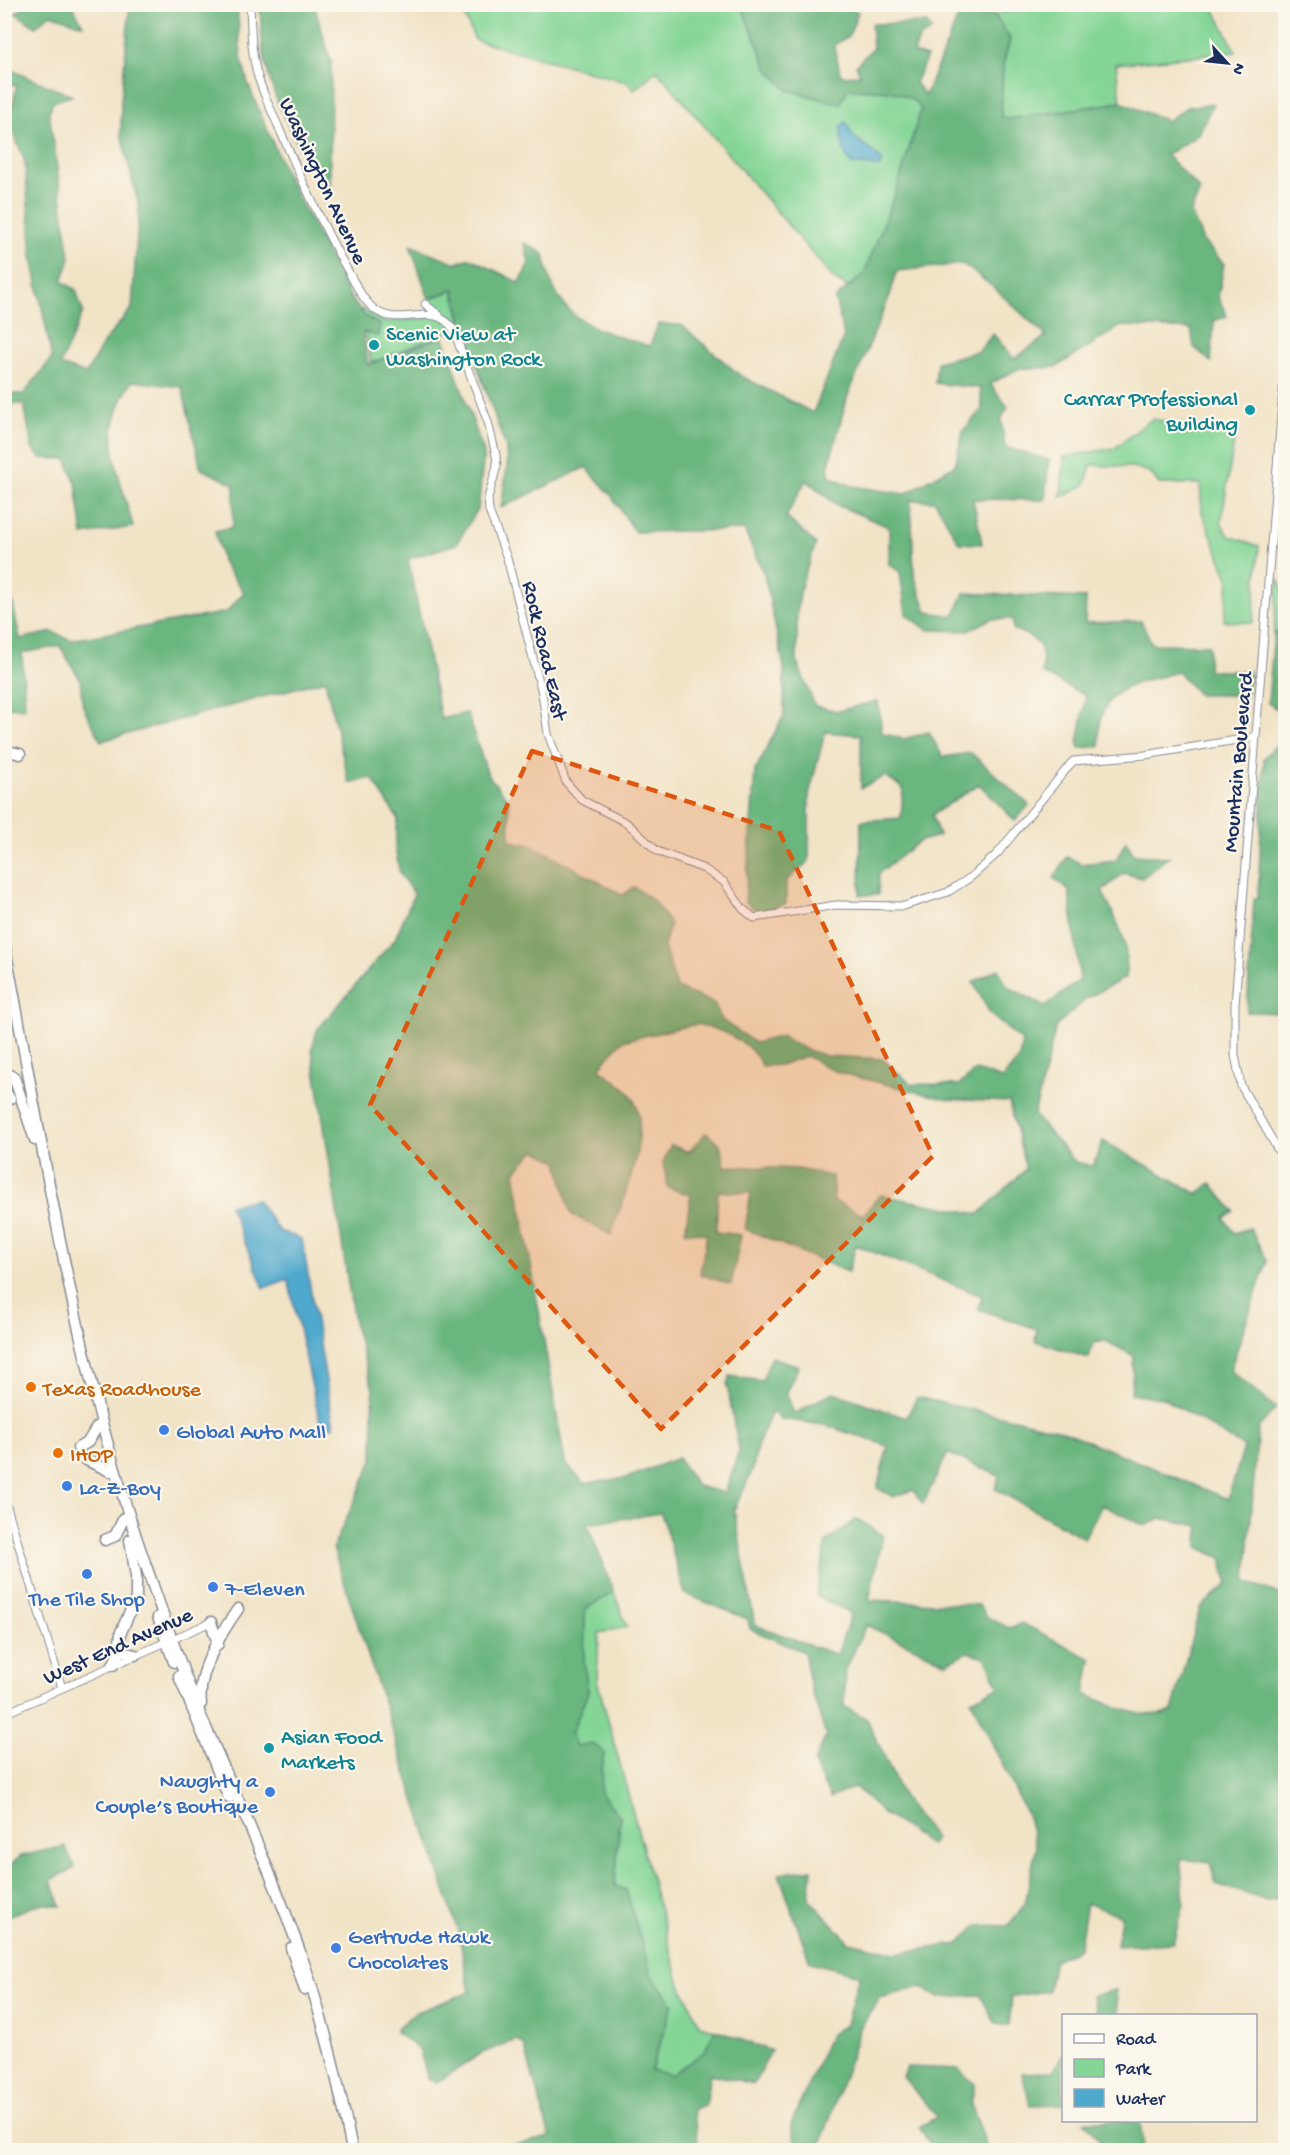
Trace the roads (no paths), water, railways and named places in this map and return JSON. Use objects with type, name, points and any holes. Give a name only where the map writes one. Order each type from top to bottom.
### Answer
[{"type":"highway","points":[[4,750],[20,754]]},
{"type":"highway","points":[[4,943],[69,1284],[124,1498],[190,1706],[287,1936],[320,2040],[345,2151]]},
{"type":"highway","points":[[4,979],[77,1350],[130,1540],[202,1719],[279,1895],[306,1969],[327,2042],[352,2151]]},
{"type":"highway","points":[[4,1072],[14,1077],[35,1140]]},
{"type":"highway","points":[[98,1427],[79,1452],[110,1471]]},
{"type":"highway","points":[[105,1540],[115,1536],[124,1518]]},
{"type":"highway","points":[[113,1665],[120,1647],[119,1638],[137,1590],[130,1540]]},
{"type":"highway","points":[[202,1719],[201,1682],[218,1644],[238,1609]]},
{"type":"highway","points":[[211,1622],[218,1644]]},
{"type":"highway","points":[[120,1647],[127,1653],[135,1655]]},
{"type":"street","name":"Washington Avenue","points":[[250,4],[253,57],[259,80],[333,242],[358,288],[376,311],[395,318],[428,313],[444,319]]},
{"type":"street","name":"Rock Road East","points":[[415,315],[423,304],[444,319],[453,329],[493,441],[497,466],[488,498],[489,511],[507,558],[542,693],[548,734],[566,782],[582,800],[627,823],[657,851],[704,869],[724,882],[743,909],[753,918],[837,905],[894,907],[938,896],[961,884],[989,862],[1073,761],[1145,755],[1255,737]]},
{"type":"street","name":"Mountain Boulevard","points":[[1286,352],[1235,1004],[1235,1055],[1241,1086],[1286,1164]]},
{"type":"street","points":[[4,1497],[62,1688]]},
{"type":"street","name":"West End Avenue","points":[[4,1714],[211,1622]]},
{"type":"water","points":[[846,122],[852,135],[882,160],[880,167],[851,164],[842,141],[841,126]]},
{"type":"water","points":[[257,1199],[279,1231],[302,1239],[334,1427],[321,1427],[288,1279],[264,1288],[229,1205]]},
{"type":"place","name":"Scenic View at Washington Rock","points":[[374,345]]},
{"type":"place","name":"Carrar Professional Building","points":[[1250,410]]},
{"type":"place","name":"Texas Roadhouse","points":[[31,1387]]},
{"type":"place","name":"Global Auto Mall","points":[[164,1430]]},
{"type":"place","name":"IHOP","points":[[58,1453]]},
{"type":"place","name":"La-Z-Boy","points":[[67,1486]]},
{"type":"place","name":"The Tile Shop","points":[[87,1574]]},
{"type":"place","name":"7-Eleven","points":[[213,1587]]},
{"type":"place","name":"Asian Food Markets","points":[[269,1748]]},
{"type":"place","name":"Naughty a Couple’s Boutique","points":[[270,1792]]},
{"type":"place","name":"Gertrude Hawk Chocolates","points":[[336,1948]]}]
